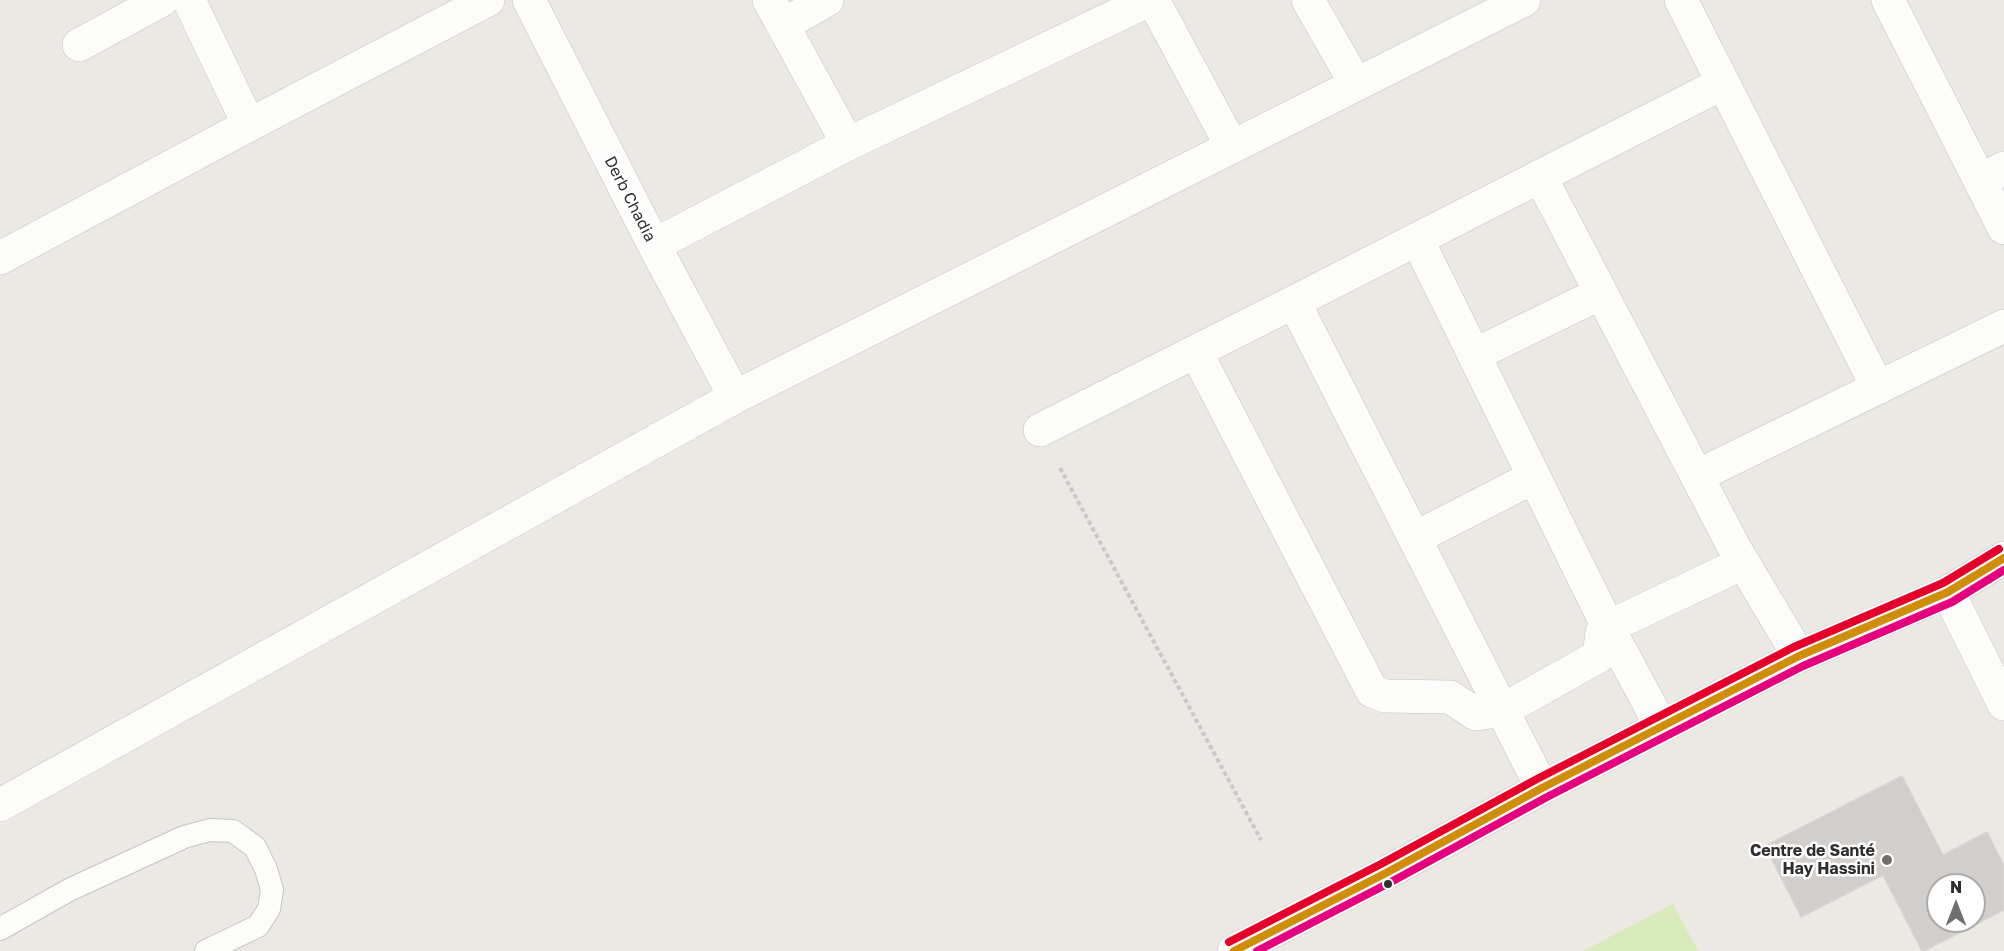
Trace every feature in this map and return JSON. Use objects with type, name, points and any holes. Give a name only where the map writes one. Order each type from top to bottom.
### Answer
[{"type":"street","points":[[79,45],[162,0]]},
{"type":"street","points":[[189,0],[249,125]]},
{"type":"street","points":[[0,258],[489,0]]},
{"type":"street","name":"Derb Chadia","points":[[528,0],[735,397]]},
{"type":"street","points":[[827,0],[776,13],[848,144]]},
{"type":"street","points":[[654,245],[848,144],[1151,0],[1232,147]]},
{"type":"street","points":[[1308,0],[1356,84]]},
{"type":"street","points":[[0,805],[735,397],[1356,84],[1470,12],[1524,0]]},
{"type":"street","points":[[1681,0],[1878,388]]},
{"type":"street","points":[[1888,0],[1992,175],[2004,228]]},
{"type":"street","points":[[1040,430],[1723,82]]},
{"type":"street","points":[[1540,176],[1743,562],[1799,656]]},
{"type":"street","points":[[1417,239],[1608,627],[1661,726]]},
{"type":"street","points":[[1474,355],[1601,293]]},
{"type":"street","points":[[1294,302],[1542,788]]},
{"type":"street","points":[[1697,476],[2004,326]]},
{"type":"street","points":[[1196,352],[1372,692],[1385,696],[1450,697],[1476,714],[1503,710],[1599,656],[1602,633],[1608,627],[1743,562]]},
{"type":"street","points":[[1415,538],[1534,477]]},
{"type":"street","points":[[1234,951],[1386,873],[1661,726],[1799,656],[1948,592],[2004,558]]},
{"type":"street","points":[[1948,592],[2004,704]]},
{"type":"lane","points":[[0,929],[69,890],[184,837],[210,830],[233,831],[255,847],[266,869],[272,890],[269,909],[258,926],[206,951]]},
{"type":"path","points":[[1040,430],[1261,840]]},
{"type":"green space","points":[[1673,904],[1698,951],[1583,951]]},
{"type":"building","name":"Centre de Santé Hay Hassini","points":[[1902,776],[1943,855],[1987,832],[2004,866],[2004,910],[1986,919],[1986,873],[1926,873],[1926,933],[1959,933],[1924,951],[1883,875],[1801,917],[1765,846]]},
{"type":"transit line","points":[[1229,942],[1381,864],[1537,779],[1794,647],[1943,583],[1999,549]]},
{"type":"transit line","points":[[1234,951],[1386,873],[1542,788],[1799,656],[1948,592],[2004,558]]},
{"type":"transit line","points":[[1257,951],[1391,882],[1547,797],[1803,666],[1952,602],[2004,570]]},
{"type":"place","name":"Centre de Santé Hay Hassini","points":[[1887,860]]}]
